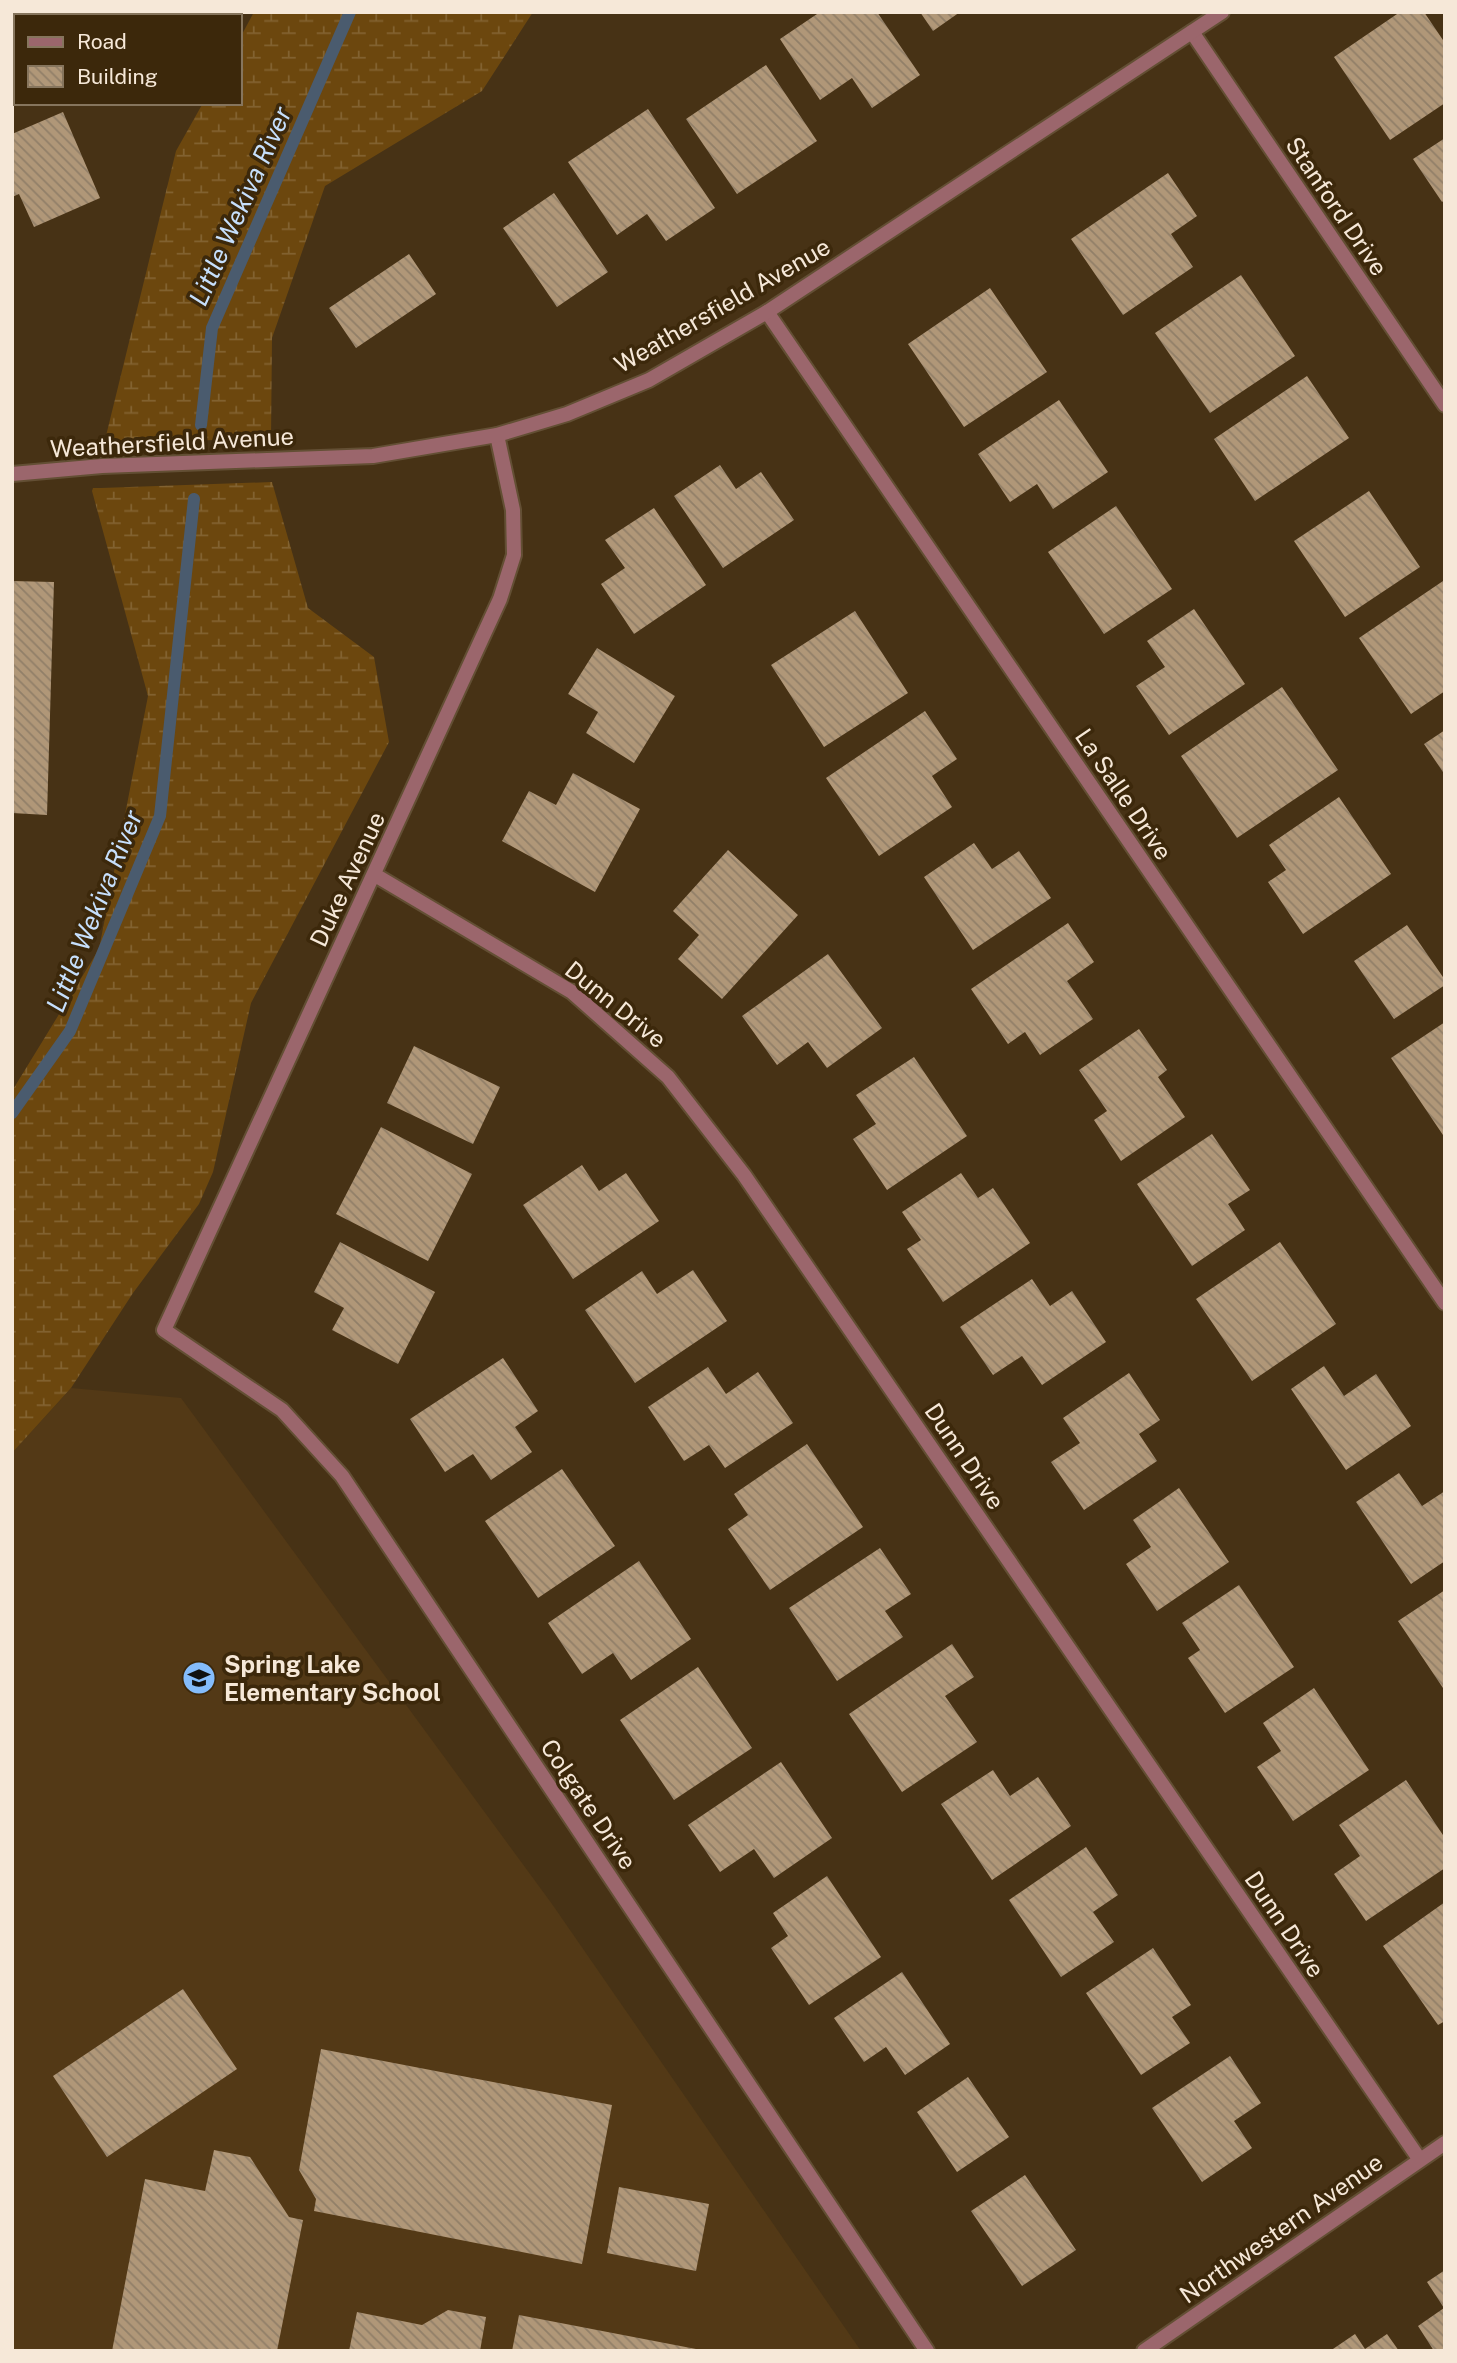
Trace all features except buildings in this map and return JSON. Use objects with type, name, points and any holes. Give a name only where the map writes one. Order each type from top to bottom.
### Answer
[{"type":"street","name":"Weathersfield Avenue","points":[[12,474],[102,466],[373,456],[497,435],[567,414],[649,380],[766,312],[1222,12]]},
{"type":"street","name":"Stanford Drive","points":[[1192,32],[1445,405]]},
{"type":"street","name":"La Salle Drive","points":[[766,312],[1445,1303]]},
{"type":"street","name":"Duke Avenue","points":[[164,1330],[500,599],[514,555],[513,510],[497,435]]},
{"type":"street","name":"Dunn Drive","points":[[375,875],[572,992],[668,1077],[744,1175],[1420,2160]]},
{"type":"street","name":"Colgate Drive","points":[[164,1330],[282,1410],[342,1476],[927,2351]]},
{"type":"street","name":"Northwestern Avenue","points":[[1144,2351],[1445,2143]]},
{"type":"shaded area","name":"Spring Lake Elementary School","points":[[71,1388],[181,1398],[552,1904],[861,2351],[12,2351],[12,1453]]},
{"type":"green space","points":[[254,12],[533,12],[482,91],[325,186],[272,338],[271,438],[104,444],[176,151],[202,105],[242,105],[242,34]]},
{"type":"green space","points":[[272,482],[308,608],[374,657],[389,742],[251,1003],[213,1172],[199,1204],[133,1293],[71,1388],[12,1453],[12,1091],[99,949],[148,696],[92,491],[93,488]]},
{"type":"waterway","name":"Little Wekiva River","points":[[201,425],[212,328],[350,12]]},
{"type":"waterway","name":"Little Wekiva River","points":[[12,1113],[70,1031],[160,816],[194,499]]},
{"type":"place","name":"Spring Lake Elementary School","points":[[199,1678]]}]
